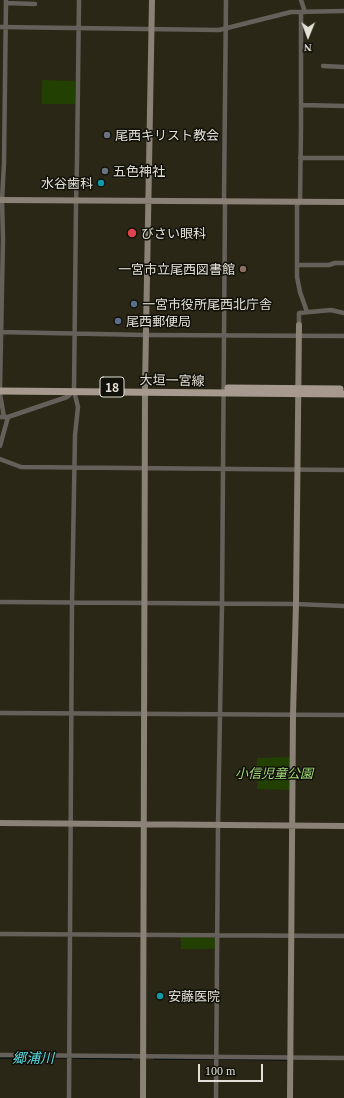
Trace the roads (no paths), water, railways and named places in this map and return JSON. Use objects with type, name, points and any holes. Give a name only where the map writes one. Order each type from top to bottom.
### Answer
[{"type":"main road","name":"大垣一宮線","points":[[0,388],[299,392],[344,394]]},
{"type":"main road","name":"大垣一宮線","points":[[299,392],[344,389]]},
{"type":"street","points":[[69,1098],[72,603],[75,435],[78,407],[74,389],[74,334],[79,0]]},
{"type":"street","points":[[143,1098],[145,390],[152,0]]},
{"type":"street","points":[[216,1098],[218,825],[222,604],[226,0]]},
{"type":"street","points":[[301,0],[303,12],[300,202],[297,205],[298,283],[307,312]]},
{"type":"street","points":[[0,388],[3,239],[1,200],[6,2],[34,4]]},
{"type":"street","points":[[0,27],[219,30],[291,12],[344,12]]},
{"type":"street","points":[[323,66],[344,67]]},
{"type":"street","points":[[301,105],[344,106]]},
{"type":"street","points":[[300,158],[344,158]]},
{"type":"street","points":[[1,200],[344,202]]},
{"type":"street","points":[[298,265],[329,266],[336,263],[344,263]]},
{"type":"street","points":[[290,1098],[299,313],[331,310],[344,313]]},
{"type":"street","points":[[1,332],[146,335],[344,336]]},
{"type":"street","points":[[4,417],[67,397],[74,389]]},
{"type":"street","points":[[0,394],[4,417],[0,446]]},
{"type":"street","points":[[0,459],[21,467],[344,470]]},
{"type":"street","points":[[0,602],[296,604],[344,606]]},
{"type":"street","points":[[0,713],[344,715]]},
{"type":"street","points":[[0,823],[344,826]]},
{"type":"street","points":[[0,934],[344,936]]},
{"type":"street","points":[[0,1055],[344,1058]]},
{"type":"waterway","name":"郷浦川","points":[[0,1058],[66,1058]]},
{"type":"waterway","name":"郷浦川","points":[[73,1058],[132,1059]]},
{"type":"waterway","name":"郷浦川","points":[[154,1059],[215,1059]]},
{"type":"waterway","name":"郷浦川","points":[[219,1059],[289,1060]]},
{"type":"place","name":"尾西キリスト教会","points":[[107,135]]},
{"type":"place","name":"五色神社","points":[[105,171]]},
{"type":"place","name":"水谷歯科","points":[[101,183]]},
{"type":"place","name":"びさい眼科","points":[[132,233]]},
{"type":"place","name":"一宮市立尾西図書館","points":[[243,269]]},
{"type":"place","name":"一宮市役所尾西北庁舎","points":[[134,304]]},
{"type":"place","name":"尾西郵便局","points":[[118,321]]},
{"type":"place","name":"安藤医院","points":[[160,996]]},
{"type":"park label","name":"小信児童公園","points":[[274,773]]}]
